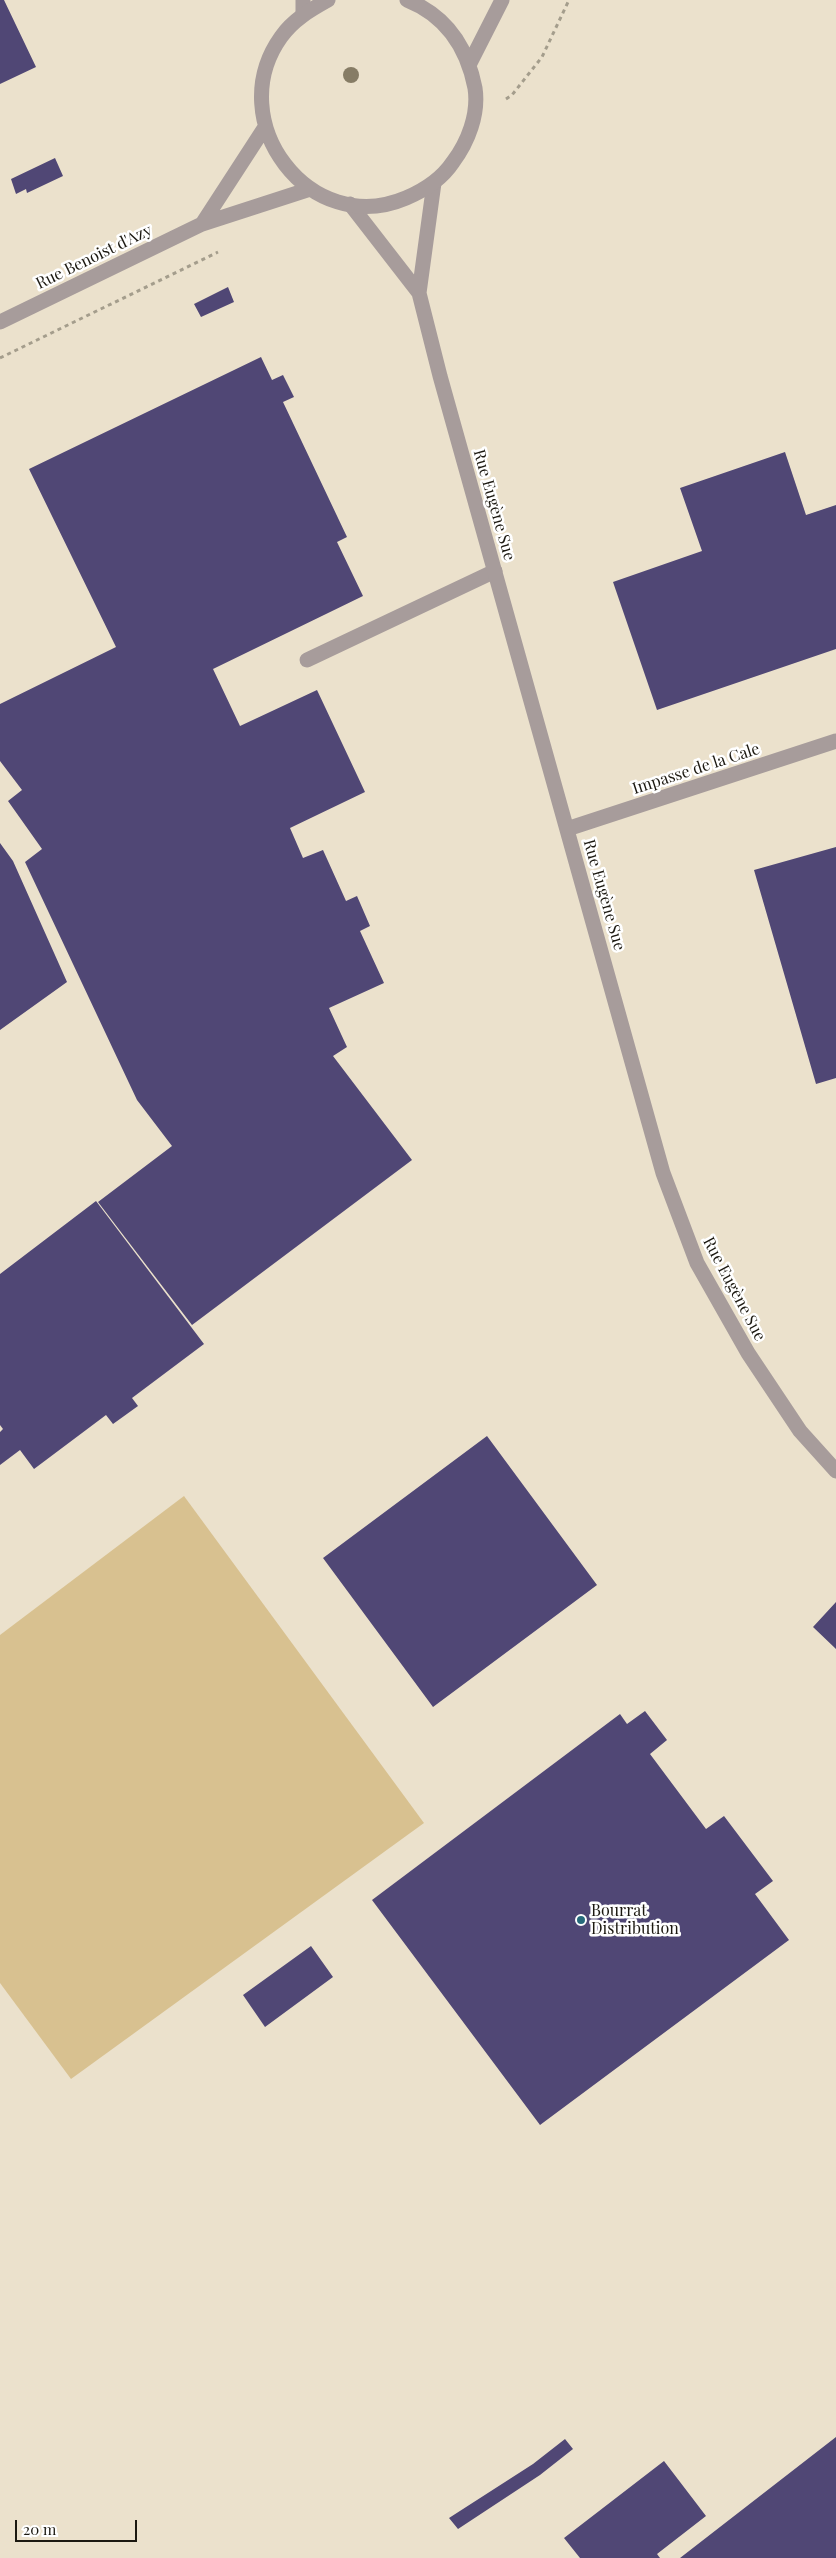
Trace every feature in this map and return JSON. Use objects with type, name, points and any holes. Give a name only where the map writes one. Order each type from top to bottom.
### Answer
[{"type":"street","points":[[328,0],[303,7],[281,37],[266,65],[261,96],[265,127],[274,151],[290,172],[310,189],[337,201],[365,206],[394,203],[422,191],[434,183],[446,173],[464,148],[474,120],[475,91],[470,63],[459,41],[427,3],[407,0]]},
{"type":"street","points":[[470,63],[502,0]]},
{"type":"street","points":[[202,224],[265,127]]},
{"type":"street","name":"Rue Eugène Sue","points":[[434,183],[419,292],[440,376],[663,1173],[697,1263],[748,1353],[800,1431],[836,1471]]},
{"type":"street","name":"Rue Benoist d'Azy","points":[[0,322],[202,224],[310,189]]},
{"type":"street","name":"Rue Eugène Sue","points":[[350,204],[419,292]]},
{"type":"street","points":[[307,660],[495,571]]},
{"type":"street","name":"Impasse de la Cale","points":[[567,829],[836,741]]},
{"type":"path","points":[[474,120],[512,95],[542,57],[569,0]]},
{"type":"shaded area","points":[[184,1496],[424,1823],[71,2079],[0,1983],[0,1635]]},
{"type":"building","points":[[0,0],[4,0],[36,67],[0,84]]},
{"type":"building","points":[[55,158],[63,176],[27,193],[26,189],[16,194],[11,179]]},
{"type":"building","points":[[228,287],[234,302],[201,317],[194,304]]},
{"type":"building","points":[[261,357],[272,380],[283,375],[294,397],[283,402],[347,537],[337,542],[363,596],[213,669],[240,726],[317,690],[365,792],[290,828],[303,858],[323,850],[346,901],[357,896],[370,926],[360,931],[384,983],[329,1008],[347,1047],[333,1056],[412,1160],[192,1325],[98,1202],[172,1146],[137,1100],[25,862],[42,849],[8,801],[22,790],[0,761],[0,704],[116,647],[29,469]]},
{"type":"building","points":[[785,452],[806,515],[836,505],[836,649],[657,710],[613,582],[702,551],[680,488]]},
{"type":"building","points":[[0,843],[13,861],[67,982],[0,1030]]},
{"type":"building","points":[[836,847],[836,1078],[816,1084],[754,870]]},
{"type":"building","points":[[96,1201],[204,1344],[132,1398],[138,1406],[113,1424],[106,1415],[34,1469],[20,1450],[0,1465],[0,1432],[3,1429],[0,1425],[0,1274]]},
{"type":"building","points":[[487,1436],[597,1585],[433,1707],[323,1558]]},
{"type":"building","points":[[836,1602],[836,1649],[813,1627]]},
{"type":"building","name":"Bourrat Distribution","points":[[645,1711],[667,1740],[650,1754],[706,1829],[724,1816],[773,1881],[755,1894],[789,1940],[540,2125],[372,1900],[620,1714],[627,1724]]},
{"type":"building","points":[[311,1946],[333,1977],[265,2027],[243,1995]]},
{"type":"building","points":[[836,2437],[836,2558],[680,2558]]},
{"type":"building","points":[[565,2439],[573,2449],[540,2475],[458,2529],[449,2518],[533,2464]]},
{"type":"building","points":[[664,2461],[706,2516],[657,2554],[660,2558],[580,2558],[564,2538]]},
{"type":"place","name":"Bourrat Distribution","points":[[581,1920]]}]
